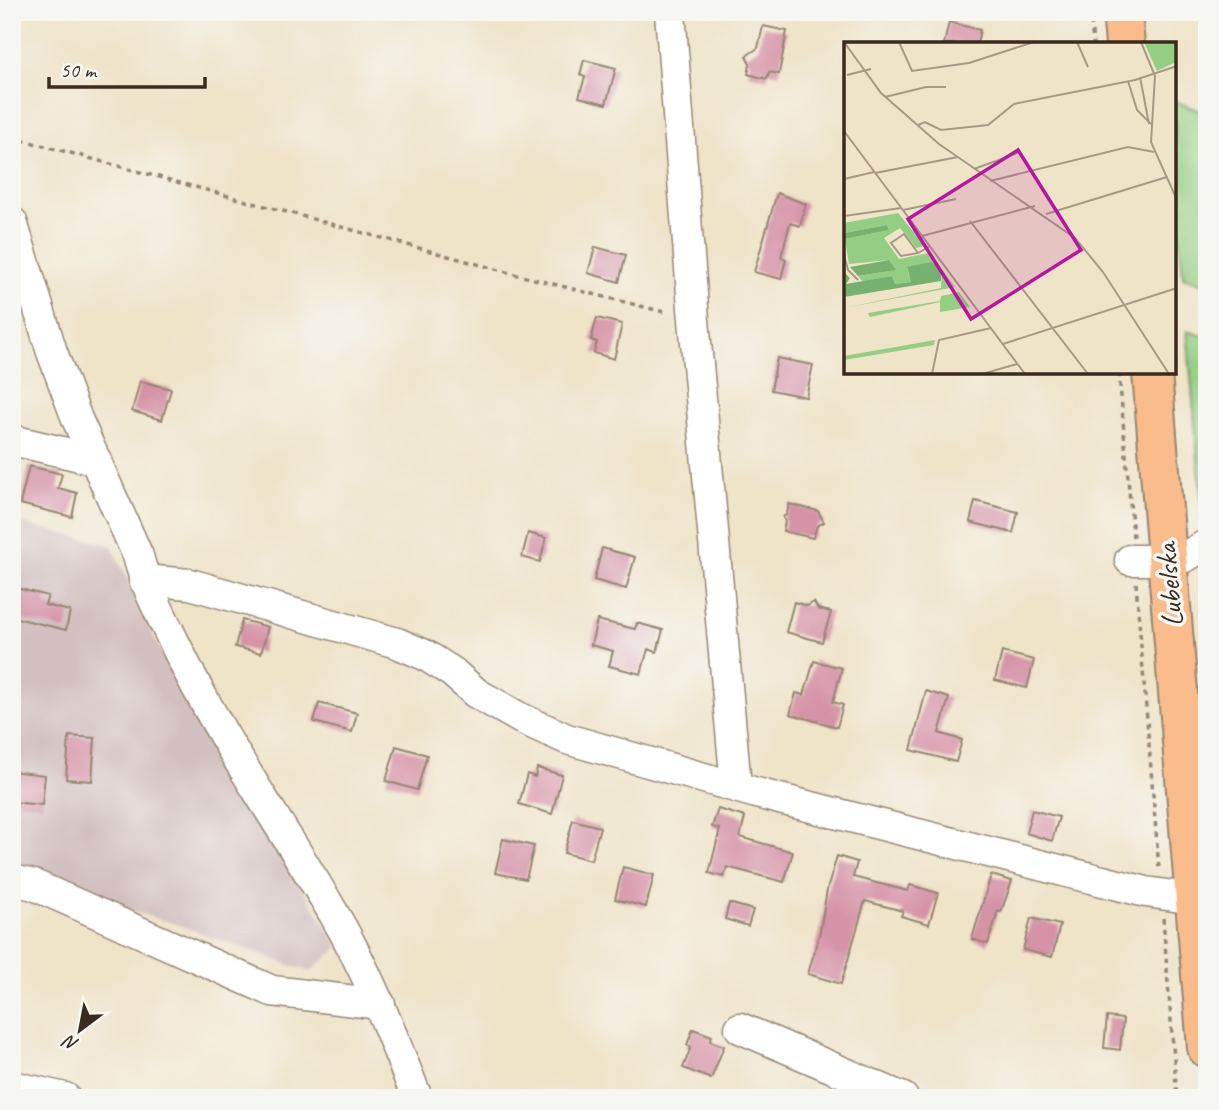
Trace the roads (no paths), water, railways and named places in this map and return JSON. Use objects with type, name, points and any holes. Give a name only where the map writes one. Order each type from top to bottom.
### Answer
[{"type":"main road","points":[[1122,12],[1125,42]]},
{"type":"main road","name":"Lubelska","points":[[1152,374],[1164,557],[1196,787],[1178,897],[1207,1048]]},
{"type":"street","points":[[670,12],[694,320],[736,786]]},
{"type":"street","points":[[12,222],[52,352],[77,419],[138,556],[145,580],[192,678],[235,756],[334,915],[380,1004],[417,1098]]},
{"type":"street","points":[[12,440],[96,460]]},
{"type":"street","points":[[145,580],[190,584],[397,643],[452,672],[476,693],[509,712],[567,739],[736,786],[1178,897]]},
{"type":"street","points":[[12,880],[34,885],[272,991],[380,1004]]},
{"type":"street","points":[[740,1028],[903,1098]]},
{"type":"street","points":[[12,1086],[65,1098]]}]
